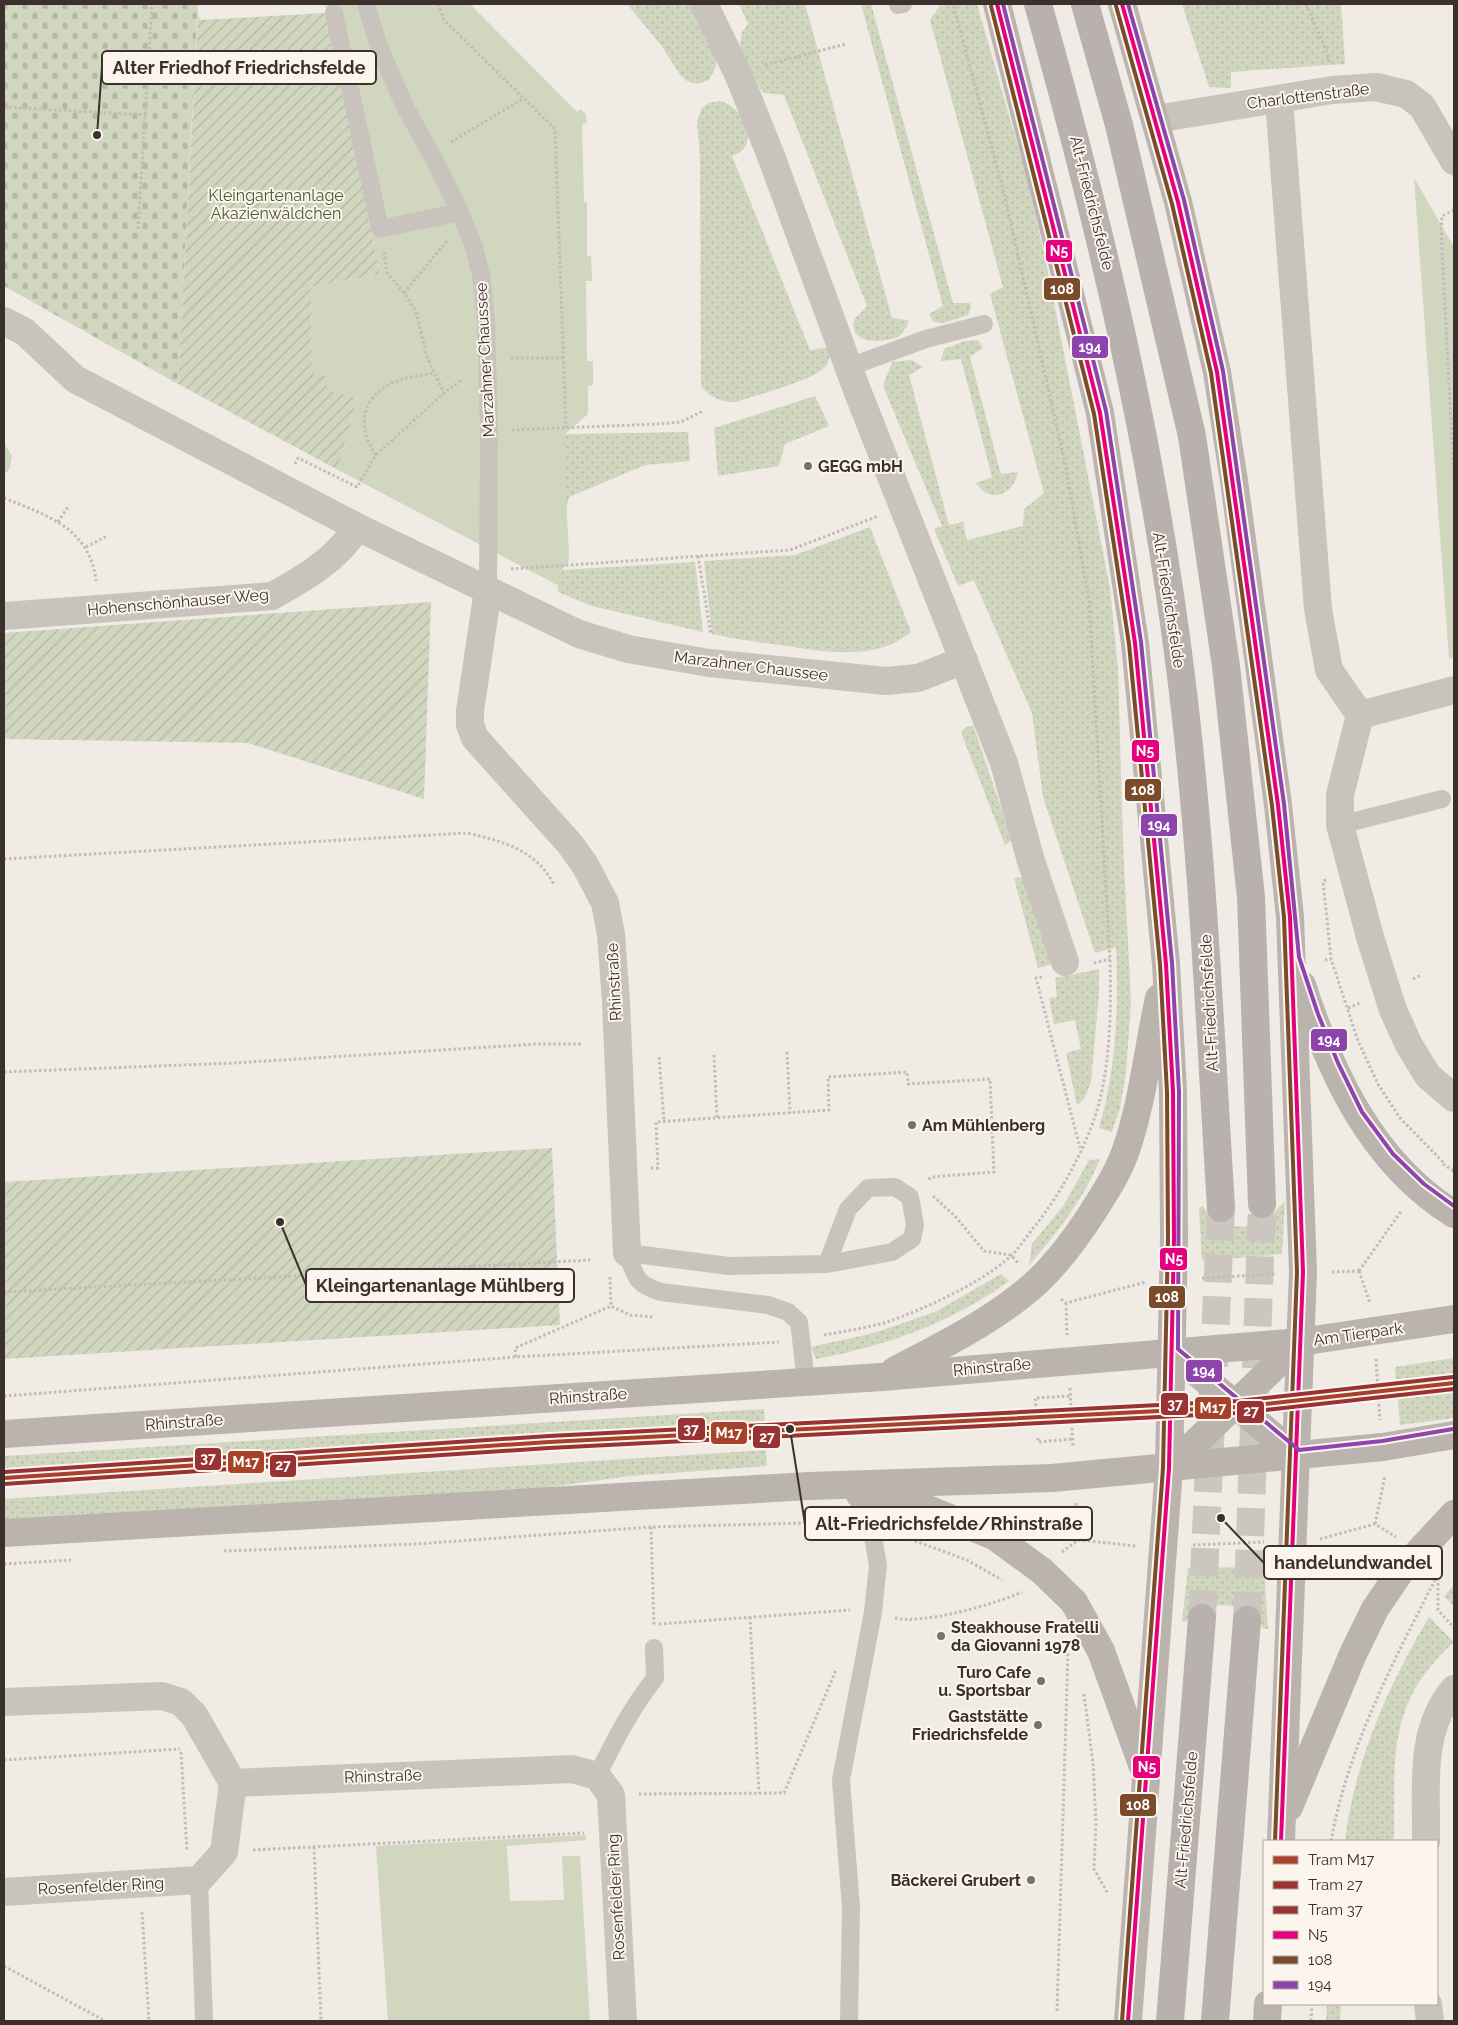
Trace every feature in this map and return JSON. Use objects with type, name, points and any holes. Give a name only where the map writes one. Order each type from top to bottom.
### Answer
[{"type":"main road","points":[[997,4],[1100,413],[1135,643],[1166,964],[1174,1092],[1174,1280],[1169,1468],[1165,1546],[1128,2021]]},
{"type":"main road","name":"Alt-Friedrichsfelde","points":[[1038,4],[1107,262],[1142,425],[1181,674],[1198,839],[1221,1208]]},
{"type":"main road","points":[[1085,4],[1119,125],[1192,436],[1226,666],[1251,897],[1262,1204]]},
{"type":"main road","points":[[1122,4],[1156,119],[1217,372],[1234,481],[1278,805],[1293,958],[1303,1272],[1282,1832]]},
{"type":"main road","points":[[1293,958],[1312,1016],[1332,1066],[1357,1115],[1388,1158],[1420,1189],[1454,1214]]},
{"type":"main road","points":[[882,1377],[946,1344],[1001,1310],[1038,1282],[1057,1262],[1084,1226],[1106,1191],[1126,1150],[1139,1105],[1166,964]]},
{"type":"main road","name":"Am Tierpark","points":[[1172,1352],[1300,1342],[1374,1333],[1454,1319]]},
{"type":"main road","points":[[1169,1468],[1300,1342]]},
{"type":"main road","points":[[1172,1352],[1297,1456]]},
{"type":"main road","name":"Rhinstraße","points":[[4,1434],[882,1377],[1172,1352]]},
{"type":"main road","points":[[4,1533],[809,1486],[1074,1477],[1382,1448],[1454,1435]]},
{"type":"main road","points":[[809,1486],[925,1508],[994,1536],[1042,1571],[1074,1602],[1101,1651],[1146,1776]]},
{"type":"main road","points":[[1282,1832],[1349,1663],[1375,1609],[1400,1572],[1454,1514]]},
{"type":"main road","name":"Alt-Friedrichsfelde","points":[[1170,2021],[1202,1618]]},
{"type":"main road","points":[[1215,2021],[1247,1620]]},
{"type":"main road","points":[[1267,2021],[1268,2005]]},
{"type":"street","points":[[704,4],[739,76],[771,156],[902,507],[1004,763],[1031,861],[1065,968]]},
{"type":"street","name":"Charlottenstraße","points":[[1156,119],[1332,90],[1376,87],[1406,94],[1422,106],[1429,114],[1454,161]]},
{"type":"street","points":[[1279,100],[1318,608],[1329,670],[1360,715],[1340,795],[1340,825],[1370,937],[1394,1010],[1409,1045],[1428,1076],[1454,1098]]},
{"type":"street","name":"Marzahner Chaussee","points":[[4,321],[25,332],[75,379],[357,527],[488,580],[578,634],[628,649],[709,663],[886,681],[918,678],[964,660]]},
{"type":"street","name":"Hohenschönhauser Weg","points":[[4,616],[272,596],[308,576],[349,541],[357,527]]},
{"type":"street","name":"Rhinstraße","points":[[488,580],[470,710],[470,725],[475,738],[490,756],[570,844],[585,866],[605,903],[611,934],[616,1002],[627,1253]]},
{"type":"street","points":[[1360,715],[1454,690]]},
{"type":"street","points":[[1426,1840],[1427,1754],[1432,1726],[1442,1703],[1454,1688]]},
{"type":"street","points":[[4,1702],[162,1696],[180,1702],[194,1715],[233,1783],[224,1852],[194,1881]]},
{"type":"street","name":"Rhinstraße","points":[[233,1783],[572,1769],[604,1786]]},
{"type":"street","name":"Rosenfelder Ring","points":[[604,1786],[613,1832],[623,2021]]},
{"type":"street","name":"Rosenfelder Ring","points":[[4,1892],[194,1881]]},
{"type":"street","points":[[1428,2005],[1430,2021]]},
{"type":"lane","name":"Marzahner Chaussee","points":[[366,4],[378,44],[404,105],[462,217],[481,275],[486,319],[489,431],[488,580]]},
{"type":"lane","points":[[334,13],[380,229],[462,217]]},
{"type":"lane","points":[[849,367],[926,339],[984,324]]},
{"type":"lane","points":[[1340,825],[1442,799]]},
{"type":"lane","points":[[806,1382],[799,1322],[788,1312],[768,1305],[661,1292],[644,1287],[636,1276],[627,1253],[729,1266],[827,1264],[892,1252],[912,1239],[915,1225],[910,1197],[894,1187],[868,1188],[848,1209],[827,1264]]},
{"type":"lane","points":[[849,2021],[851,1908],[841,1780],[873,1612],[878,1564],[871,1526],[859,1495]]},
{"type":"lane","points":[[604,1786],[616,1737],[642,1694],[655,1678],[654,1648]]},
{"type":"lane","points":[[194,1881],[204,2021]]},
{"type":"path","points":[[138,229],[152,4]]},
{"type":"path","points":[[438,4],[444,20],[555,129],[566,428]]},
{"type":"path","points":[[4,1396],[516,1357],[802,1340],[887,1322],[963,1288],[1011,1255],[1051,1206],[1068,1176],[1101,1098],[1107,1058],[1111,992],[1110,959],[1089,600],[1065,463],[1006,203],[953,4]]},
{"type":"path","points":[[1306,4],[1328,55],[1332,90]]},
{"type":"path","points":[[769,63],[846,44]]},
{"type":"path","points":[[431,154],[524,98]]},
{"type":"path","points":[[4,107],[146,115]]},
{"type":"path","points":[[1454,210],[1442,216],[1441,229],[1454,482]]},
{"type":"path","points":[[404,293],[462,217]]},
{"type":"path","points":[[380,229],[387,273],[404,293],[416,312],[427,358],[444,393]]},
{"type":"path","points":[[522,358],[563,358]]},
{"type":"path","points":[[357,487],[376,454],[444,393],[487,364]]},
{"type":"path","points":[[376,454],[364,432],[363,417],[376,396],[391,384],[434,373]]},
{"type":"path","points":[[489,431],[681,422],[703,411]]},
{"type":"path","points":[[4,498],[48,516],[77,535],[86,547],[96,576],[99,609]]},
{"type":"path","points":[[58,522],[69,505]]},
{"type":"path","points":[[488,580],[698,556],[790,550],[902,507]]},
{"type":"path","points":[[86,547],[107,536]]},
{"type":"path","points":[[698,556],[711,636],[709,663]]},
{"type":"path","points":[[4,859],[467,833],[502,841],[531,858],[546,869],[554,885]]},
{"type":"path","points":[[1080,1150],[1036,978],[1065,968],[1110,959]]},
{"type":"path","points":[[1325,960],[1332,959],[1358,1041],[1378,1084],[1400,1118],[1444,1163]]},
{"type":"path","points":[[4,1072],[234,1063],[537,1044],[581,1044]]},
{"type":"path","points":[[787,1052],[790,1113]]},
{"type":"path","points":[[714,1055],[717,1118]]},
{"type":"path","points":[[659,1057],[664,1121]]},
{"type":"path","points":[[623,1170],[658,1168],[656,1122],[829,1110],[828,1078],[907,1072],[908,1084],[990,1079],[994,1172],[930,1177],[910,1197]]},
{"type":"path","points":[[1359,1271],[1408,1202],[1420,1189]]},
{"type":"path","points":[[955,1216],[984,1251],[1011,1255]]},
{"type":"path","points":[[4,1292],[590,1260]]},
{"type":"path","points":[[1359,1271],[1369,1299],[1374,1333],[1382,1448],[1386,1476],[1375,1524],[1318,1540],[1148,1547],[1078,1540],[1066,1303],[1146,1282],[1303,1272],[1359,1271]]},
{"type":"path","points":[[516,1357],[515,1348],[611,1306]]},
{"type":"path","points":[[1036,1406],[1035,1398],[1070,1396]]},
{"type":"path","points":[[1038,1438],[1038,1442],[1073,1439]]},
{"type":"path","points":[[222,1551],[416,1544],[651,1527],[833,1521],[864,1523],[967,1560],[1005,1582]]},
{"type":"path","points":[[651,1527],[654,1624],[852,1610]]},
{"type":"path","points":[[4,1564],[75,1560]]},
{"type":"path","points":[[1331,1840],[1345,1785],[1375,1701],[1438,1573],[1438,1610],[1454,1628]]},
{"type":"path","points":[[1013,1587],[1027,1597]]},
{"type":"path","points":[[873,1612],[902,1620],[932,1617],[981,1606],[1022,1592]]},
{"type":"path","points":[[750,1617],[759,1793]]},
{"type":"path","points":[[1057,2010],[1068,1643]]},
{"type":"path","points":[[1072,1648],[1074,1657]]},
{"type":"path","points":[[604,1786],[784,1793],[838,1664]]},
{"type":"path","points":[[1082,1685],[1086,1704],[1092,1763],[1096,1823],[1094,1869]]},
{"type":"path","points":[[181,1749],[194,1881]]},
{"type":"path","points":[[4,1760],[165,1750]]},
{"type":"path","points":[[224,1852],[613,1832]]},
{"type":"path","points":[[314,1847],[321,2021]]},
{"type":"path","points":[[140,1884],[149,2021]]},
{"type":"path","points":[[4,1966],[105,2021]]},
{"type":"path","points":[[1311,2021],[1312,2005]]},
{"type":"green space","points":[[4,4],[198,4],[178,384],[4,286]]},
{"type":"green space","points":[[325,4],[470,4],[577,112],[581,109],[586,115],[587,123],[582,124],[584,202],[587,202],[587,256],[591,256],[592,281],[586,281],[587,361],[593,361],[593,385],[588,386],[588,414],[563,436],[569,556],[568,563],[558,574],[559,586],[338,470],[357,398],[327,389],[312,372],[311,287],[380,274]]},
{"type":"green space","points":[[627,4],[690,4],[716,58],[716,66],[709,80],[697,84],[687,81],[680,75],[661,45]]},
{"type":"green space","points":[[739,4],[805,4],[892,318],[908,320],[908,325],[900,336],[885,340],[869,340],[857,334],[854,328],[854,320],[867,306],[784,95],[764,93],[760,89],[740,46],[742,32],[748,24]]},
{"type":"green space","points":[[861,4],[871,4],[953,303],[970,303],[971,308],[968,315],[944,323],[933,322],[929,314],[943,306]]},
{"type":"green space","points":[[941,4],[977,4],[1025,171],[1045,257],[1110,588],[1118,668],[1123,844],[1131,1002],[1126,1073],[1120,1108],[1112,1132],[1099,1128],[1113,1062],[1117,993],[1116,947],[1095,953],[1043,797],[1032,713],[974,580],[958,586],[934,529],[942,526],[883,386],[892,362],[911,360],[923,367],[909,375],[949,525],[963,522],[967,540],[1023,526],[1024,509],[1044,493],[990,294],[1003,287],[930,20]]},
{"type":"green space","points":[[1182,4],[1341,4],[1345,64],[1231,72],[1231,88],[1209,87]]},
{"type":"green space","name":"Kleingartenanlage Akazienwäldchen","points":[[326,13],[380,274],[311,287],[312,372],[327,376],[327,389],[357,398],[338,470],[178,384],[198,15],[201,20]]},
{"type":"green space","points":[[719,101],[732,107],[742,118],[746,126],[748,133],[745,147],[741,152],[732,156],[810,350],[829,347],[830,353],[828,363],[824,368],[808,378],[736,402],[717,399],[701,387],[700,159],[697,121],[702,108],[709,103]]},
{"type":"green space","points":[[1414,178],[1454,247],[1454,657],[1449,659]]},
{"type":"green space","points":[[978,340],[983,348],[970,357],[1001,474],[1018,472],[1011,487],[1006,492],[994,495],[982,490],[976,483],[992,477],[961,359],[941,361],[944,349],[965,341]]},
{"type":"green space","points":[[815,396],[829,426],[785,444],[779,466],[718,476],[714,428]]},
{"type":"green space","points":[[688,432],[690,461],[645,465],[569,497],[566,510],[569,556],[522,435]]},
{"type":"green space","points":[[4,443],[12,456],[10,468],[4,475]]},
{"type":"green space","points":[[870,527],[911,632],[896,642],[879,648],[845,652],[808,649],[712,634],[704,561],[795,555]]},
{"type":"green space","points":[[695,562],[703,632],[592,606],[558,592],[558,574],[562,570]]},
{"type":"green space","points":[[431,602],[424,799],[248,743],[4,739],[4,633]]},
{"type":"green space","points":[[973,725],[1012,840],[1005,845],[962,735],[963,729]]},
{"type":"green space","points":[[1024,877],[1052,964],[1038,968],[1014,878]]},
{"type":"green space","points":[[1099,969],[1099,992],[1091,1082],[1084,1099],[1077,1105],[1066,1053],[1081,1049],[1075,1020],[1054,1024],[1049,998],[1057,997],[1055,978]]},
{"type":"green space","points":[[552,1148],[560,1325],[4,1359],[4,1182]]},
{"type":"green space","points":[[1100,1159],[1078,1202],[1029,1265],[1032,1244],[1064,1205],[1089,1160]]},
{"type":"green space","points":[[1285,1201],[1282,1254],[1202,1261],[1199,1209],[1202,1206],[1213,1216],[1224,1222],[1234,1226],[1245,1226],[1265,1219]]},
{"type":"green space","points":[[1001,1274],[1009,1281],[987,1296],[941,1321],[893,1340],[816,1359],[811,1347],[874,1333],[935,1312]]},
{"type":"green space","points":[[1454,1358],[1454,1418],[1400,1425],[1395,1367]]},
{"type":"green space","points":[[764,1409],[765,1421],[4,1472],[4,1456]]},
{"type":"green space","points":[[766,1450],[767,1466],[630,1476],[542,1488],[4,1519],[4,1499]]},
{"type":"green space","points":[[1264,1567],[1268,1629],[1264,1629],[1246,1612],[1226,1605],[1206,1609],[1195,1614],[1185,1622],[1182,1621],[1188,1568]]},
{"type":"green space","points":[[1454,1585],[1454,1606],[1444,1596]]},
{"type":"green space","points":[[1429,1617],[1454,1642],[1432,1665],[1416,1687],[1405,1710],[1395,1757],[1394,1840],[1345,1840],[1350,1811],[1365,1753],[1387,1697]]},
{"type":"green space","points":[[586,1835],[586,1840],[507,1846],[510,1901],[564,1900],[562,1856],[580,1856],[590,2021],[388,2021],[376,1846]]},
{"type":"green space","points":[[1327,2005],[1341,2005],[1340,2021],[1326,2021]]},
{"type":"tunnel","points":[[1247,1620],[1262,1204]]},
{"type":"tunnel","points":[[1202,1618],[1221,1208]]},
{"type":"tram line","name":"37","points":[[4,1472],[549,1436],[1238,1401],[1453,1377]]},
{"type":"tram line","name":"M17","points":[[4,1478],[549,1442],[1238,1407],[1454,1383]]},
{"type":"tram line","name":"27","points":[[4,1484],[549,1448],[1238,1413],[1454,1389]]},
{"type":"transit line","name":"N5","points":[[997,4],[1100,413],[1135,643],[1166,964],[1173,1092],[1174,1238],[1169,1468],[1128,2021]]},
{"type":"transit line","name":"194","points":[[1003,4],[1106,411],[1141,642],[1172,963],[1179,1092],[1178,1349],[1299,1450],[1382,1441],[1453,1429]]},
{"type":"transit line","name":"N5","points":[[1122,4],[1178,202],[1217,372],[1278,805],[1290,917],[1303,1272],[1281,1840]]},
{"type":"transit line","name":"194","points":[[1128,4],[1184,200],[1223,371],[1284,804],[1299,957],[1318,1014],[1338,1063],[1362,1112],[1393,1154],[1424,1184],[1454,1206]]},
{"type":"transit line","name":"108","points":[[991,6],[1094,414],[1129,644],[1160,964],[1167,1092],[1168,1238],[1163,1468],[1122,2021]]},
{"type":"transit line","name":"108","points":[[1116,6],[1172,204],[1211,373],[1272,806],[1284,917],[1297,1272],[1275,1840]]},
{"type":"place","name":"Alter Friedhof Friedrichsfelde","points":[[97,135]]},
{"type":"place","name":"GEGG mbH","points":[[808,466]]},
{"type":"place","name":"Am Mühlenberg","points":[[912,1125]]},
{"type":"place","name":"Kleingartenanlage Mühlberg","points":[[280,1222]]},
{"type":"place","name":"Alt-Friedrichsfelde/Rhinstraße","points":[[790,1429]]},
{"type":"place","name":"handelundwandel","points":[[1221,1518]]},
{"type":"place","name":"Steakhouse Fratelli da Giovanni 1978","points":[[941,1636]]},
{"type":"place","name":"Turo Cafe u. Sportsbar","points":[[1041,1681]]},
{"type":"place","name":"Gaststätte Friedrichsfelde","points":[[1038,1725]]},
{"type":"place","name":"Bäckerei Grubert","points":[[1031,1880]]}]
